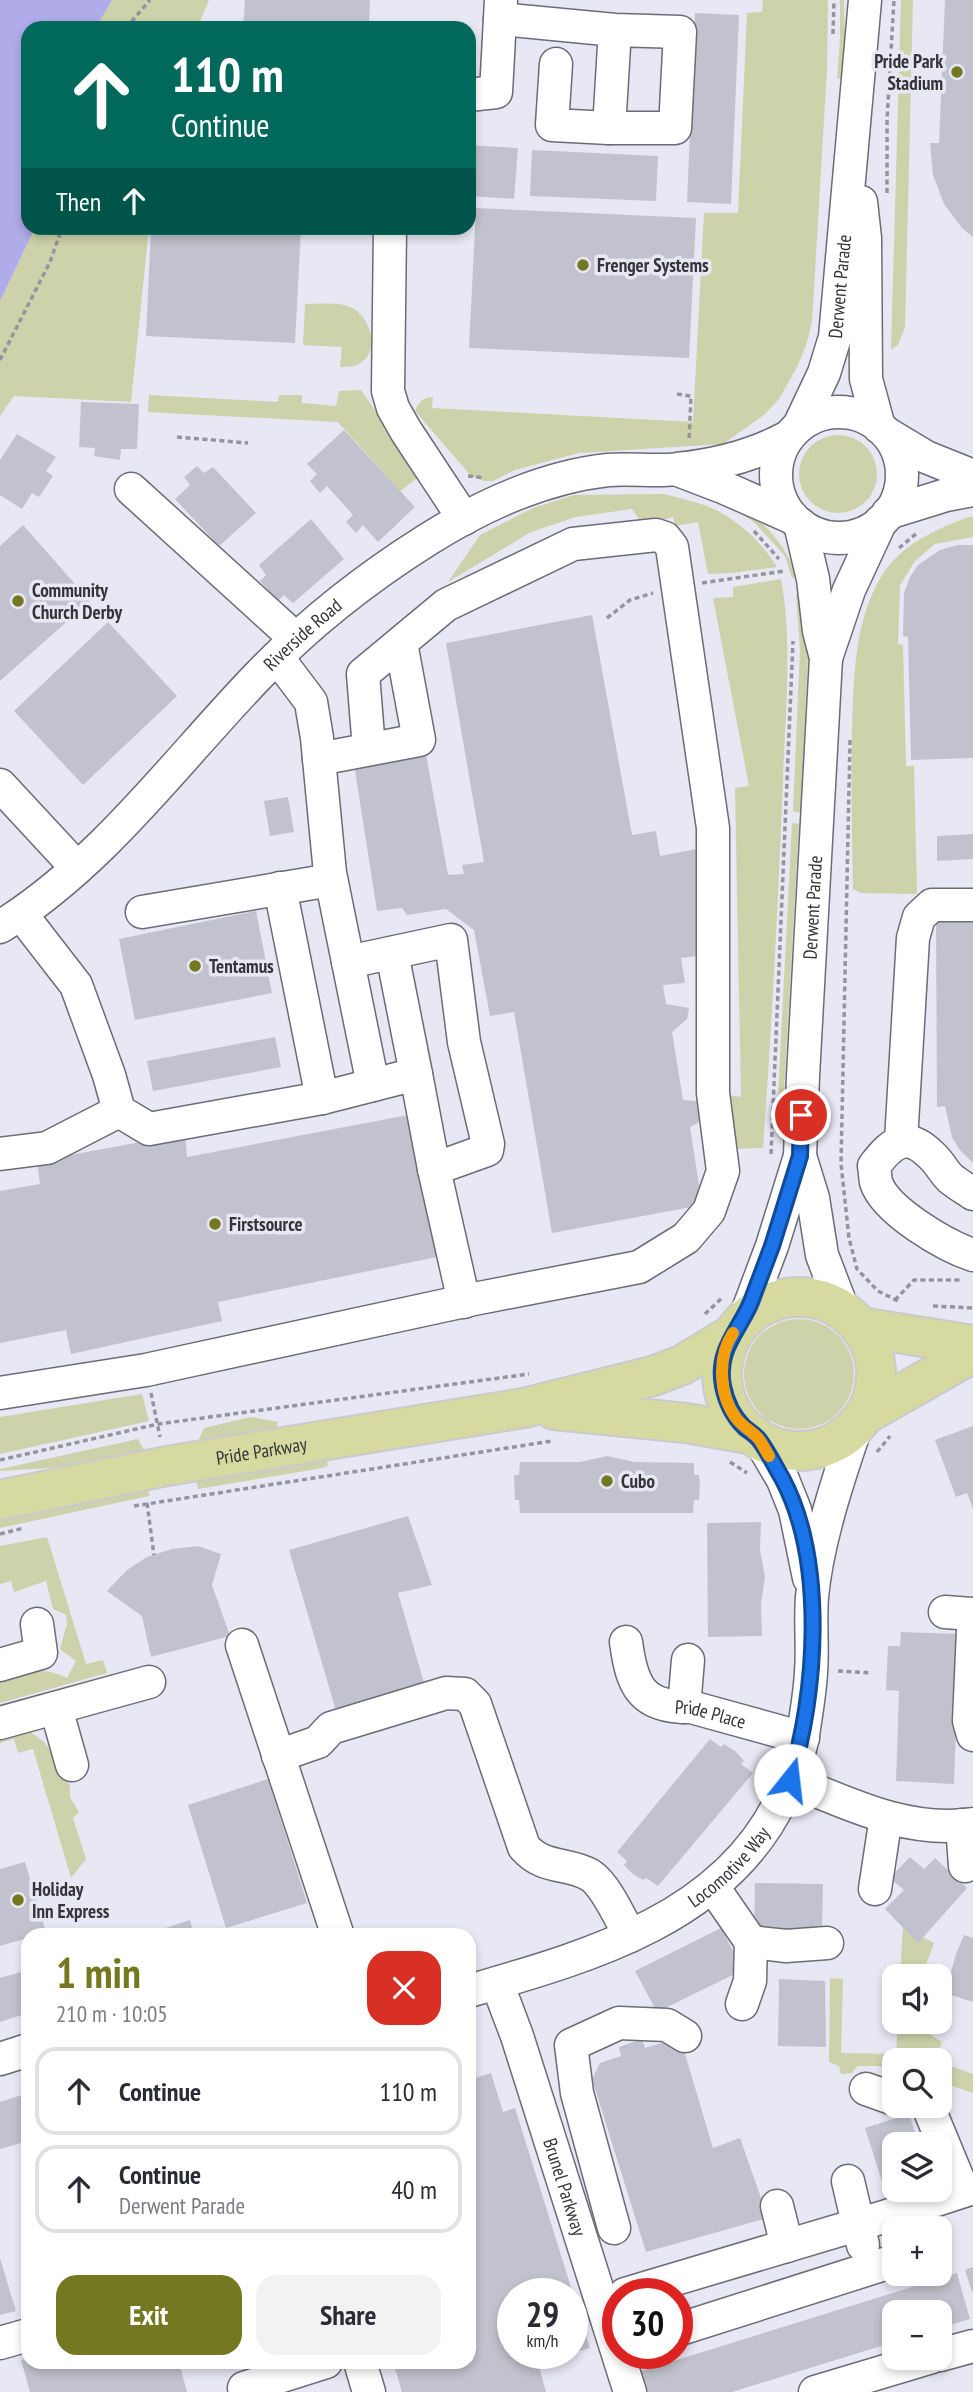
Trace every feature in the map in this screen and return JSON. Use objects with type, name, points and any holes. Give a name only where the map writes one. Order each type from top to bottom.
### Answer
[{"type":"main road","points":[[973,1345],[851,1319],[818,1299],[792,1298],[724,1318],[722,1385],[731,1410],[755,1450],[807,1452],[872,1434],[973,1353]]},
{"type":"main road","name":"Pride Parkway","points":[[0,1500],[169,1484],[524,1408],[653,1376],[682,1365],[724,1318]]},
{"type":"main road","points":[[851,1319],[871,1348],[875,1367],[872,1434]]},
{"type":"main road","name":"Pride Parkway","points":[[524,1408],[686,1423],[755,1450]]},
{"type":"street","name":"Derwent Parade","points":[[793,432],[824,373],[835,337],[865,0]]},
{"type":"street","points":[[482,94],[500,10],[615,30],[680,32],[675,128],[552,125],[556,64]]},
{"type":"street","points":[[609,128],[615,30]]},
{"type":"street","name":"Derwent Parade","points":[[854,138],[865,238],[866,379],[883,430]]},
{"type":"street","points":[[390,235],[387,391],[406,431],[464,519]]},
{"type":"street","points":[[973,476],[926,457],[857,415],[839,412],[822,414],[793,432],[777,461],[776,480],[780,497],[796,521],[824,536],[841,537],[859,534],[885,517],[946,495],[973,491]]},
{"type":"street","points":[[883,430],[895,448],[901,473],[899,490],[885,517]]},
{"type":"street","name":"Riverside Road","points":[[10,921],[77,868],[122,824],[286,648],[376,574],[426,540],[513,495],[568,477],[624,469],[683,468],[741,458],[762,451],[793,432]]},
{"type":"street","name":"Riverside Road","points":[[683,468],[796,521]]},
{"type":"street","points":[[131,489],[286,648],[311,702],[331,880],[373,1085]]},
{"type":"street","name":"Derwent Parade","points":[[724,1318],[772,1246],[785,1157],[803,1076],[826,658],[849,590],[885,517]]},
{"type":"street","name":"Derwent Parade","points":[[796,521],[811,572],[817,619],[826,658]]},
{"type":"street","points":[[0,1393],[146,1370],[464,1301],[639,1267],[686,1238],[709,1211],[723,1171],[713,1093],[713,828],[672,547],[665,538],[656,535],[573,544],[446,605],[363,674],[369,749]]},
{"type":"street","points":[[319,759],[419,740],[401,643]]},
{"type":"street","points":[[0,785],[77,868]]},
{"type":"street","points":[[142,912],[331,880]]},
{"type":"street","points":[[279,888],[323,1098]]},
{"type":"street","points":[[901,1141],[913,938],[919,918],[932,905],[973,905]]},
{"type":"street","points":[[10,921],[76,985],[109,1075],[119,1111],[149,1129],[323,1098],[416,1074]]},
{"type":"street","points":[[348,962],[452,940],[464,1042],[488,1144],[487,1150],[434,1169]]},
{"type":"street","points":[[392,953],[434,1169],[464,1301]]},
{"type":"street","points":[[0,1154],[47,1148],[119,1111]]},
{"type":"street","points":[[973,1194],[951,1179],[932,1155],[915,1143],[901,1141],[887,1148],[874,1166],[876,1183],[883,1195],[925,1230],[952,1248],[973,1255]]},
{"type":"street","name":"Derwent Parade","points":[[785,1157],[813,1198],[822,1255],[851,1319]]},
{"type":"street","name":"Locomotive Way","points":[[483,1987],[630,1936],[671,1916],[713,1887],[753,1845],[774,1814],[790,1780],[803,1738],[811,1670],[812,1596],[828,1517],[872,1434]]},
{"type":"street","name":"Locomotive Way","points":[[755,1450],[783,1480],[795,1510],[812,1596]]},
{"type":"street","points":[[0,1665],[40,1653],[37,1624]]},
{"type":"street","points":[[973,1630],[969,1721],[973,1735]]},
{"type":"street","points":[[242,1645],[335,1928]]},
{"type":"street","points":[[684,1707],[688,1660]]},
{"type":"street","name":"Pride Place","points":[[628,1677],[656,1702],[674,1708],[691,1707],[803,1738]]},
{"type":"street","points":[[0,1723],[56,1708],[117,1678],[149,1682]]},
{"type":"street","points":[[278,1756],[318,1742],[331,1728],[446,1693],[465,1694],[475,1704],[524,1847],[542,1862],[590,1876],[600,1886],[630,1936]]},
{"type":"street","points":[[56,1708],[72,1765]]},
{"type":"street","points":[[790,1780],[886,1817],[913,1824],[968,1825],[965,1866]]},
{"type":"street","points":[[875,1889],[886,1817]]},
{"type":"street","points":[[713,1887],[751,1942],[750,1981],[742,2004]]},
{"type":"street","points":[[751,1942],[786,1946],[827,1943]]},
{"type":"street","name":"Brunel Parkway","points":[[483,1987],[539,2106],[607,2278]]},
{"type":"street","points":[[614,2228],[577,2094],[571,2045],[619,2023],[667,2025],[685,2036]]},
{"type":"street","points":[[0,2059],[21,2052]]},
{"type":"street","points":[[539,2106],[577,2094]]},
{"type":"street","points":[[678,2278],[968,2189],[936,2118]]},
{"type":"street","points":[[693,2325],[882,2264],[857,2225],[848,2182]]},
{"type":"street","points":[[777,2206],[787,2246]]},
{"type":"street","points":[[0,2343],[21,2337]]},
{"type":"street","points":[[952,2352],[973,2346]]},
{"type":"street","points":[[244,2388],[304,2369]]},
{"type":"street","points":[[362,2369],[369,2392]]},
{"type":"street","name":"Brunel Parkway","points":[[623,2369],[630,2392]]},
{"type":"street","points":[[815,2392],[889,2370]]},
{"type":"path","points":[[132,21],[149,0]]},
{"type":"path","points":[[887,197],[887,120],[894,0]]},
{"type":"path","points":[[0,360],[50,262],[60,235]]},
{"type":"path","points":[[677,394],[691,396],[683,468]]},
{"type":"path","points":[[177,437],[248,443]]},
{"type":"path","points":[[752,530],[779,558]]},
{"type":"path","points":[[892,555],[918,532]]},
{"type":"path","points":[[732,580],[785,571],[788,580]]},
{"type":"path","points":[[785,1157],[793,639]]},
{"type":"path","points":[[850,731],[841,1164],[849,1238],[857,1269],[878,1291],[906,1305]]},
{"type":"path","points":[[895,1300],[914,1280],[973,1280]]},
{"type":"path","points":[[927,1306],[973,1308]]},
{"type":"path","points":[[146,1370],[169,1484]]},
{"type":"path","points":[[0,1460],[158,1424],[541,1372]]},
{"type":"path","points":[[154,1555],[147,1503],[169,1484],[554,1441]]},
{"type":"path","points":[[721,1457],[755,1450]]},
{"type":"path","points":[[811,1670],[872,1673]]},
{"type":"green space","points":[[112,0],[209,0],[200,21],[100,21]]},
{"type":"green space","points":[[763,0],[828,0],[827,69],[812,322],[797,367],[779,399],[764,415],[723,444],[579,453],[515,470],[493,481],[471,476],[415,411],[424,399],[433,397],[432,408],[693,422],[704,213],[738,213],[747,13],[762,12]]},
{"type":"green space","points":[[840,0],[844,0],[845,44],[842,78],[837,79],[840,38]]},
{"type":"green space","points":[[901,0],[913,0],[905,327],[898,345],[891,350]]},
{"type":"green space","points":[[32,235],[148,235],[131,402],[14,396],[0,416],[0,301]]},
{"type":"green space","points":[[305,304],[340,304],[357,311],[371,335],[371,344],[365,360],[355,366],[340,367],[342,347],[303,345]]},
{"type":"green space","points":[[361,390],[420,476],[400,491],[338,422],[148,412],[149,395],[278,402],[279,395],[302,395],[302,403],[336,406],[339,391]]},
{"type":"green space","points":[[830,435],[846,435],[860,441],[871,452],[877,466],[877,482],[871,496],[860,507],[846,513],[830,513],[816,507],[805,496],[799,482],[799,466],[805,452],[816,441]]},
{"type":"green space","points":[[664,494],[707,506],[728,517],[756,540],[777,567],[708,574],[698,522],[675,526],[673,517],[643,525],[632,509],[576,517],[531,532],[448,582],[480,535],[533,508],[574,495]]},
{"type":"green space","points":[[741,507],[775,538],[798,577],[792,578],[785,556],[755,523],[740,513]]},
{"type":"green space","points":[[973,517],[973,537],[935,544],[915,561],[900,585],[898,644],[903,645],[906,766],[914,766],[917,894],[861,893],[853,889],[852,728],[857,650],[865,612],[881,577],[898,556],[931,533]]},
{"type":"green space","points":[[781,579],[787,629],[787,679],[775,964],[763,1148],[729,1149],[727,1095],[741,1097],[735,788],[749,786],[713,598],[733,597],[733,587]]},
{"type":"green space","points":[[800,593],[808,656],[801,813],[793,811],[800,650],[796,595]]},
{"type":"green space","points":[[792,823],[799,824],[783,1109],[782,1115],[777,1117]]},
{"type":"green space","points":[[799,1319],[820,1324],[838,1335],[849,1353],[854,1374],[849,1395],[838,1413],[820,1424],[799,1429],[778,1424],[760,1413],[749,1395],[744,1374],[749,1353],[760,1335],[778,1324]]},
{"type":"green space","points":[[142,1394],[149,1421],[0,1454],[0,1417]]},
{"type":"green space","points":[[251,1417],[278,1422],[277,1427],[198,1441],[204,1428]]},
{"type":"green space","points":[[138,1439],[145,1452],[51,1468],[0,1471],[0,1469]]},
{"type":"green space","points":[[322,1459],[327,1461],[328,1466],[198,1489],[196,1479]]},
{"type":"green space","points":[[148,1482],[149,1496],[0,1528],[0,1514]]},
{"type":"green space","points":[[47,1537],[86,1664],[103,1660],[107,1673],[0,1703],[0,1673],[34,1670],[67,1678],[76,1661],[60,1649],[67,1624],[66,1615],[53,1609],[46,1581],[14,1592],[11,1581],[0,1584],[0,1546]]},
{"type":"green space","points":[[27,1729],[45,1743],[53,1754],[60,1772],[70,1786],[70,1797],[79,1812],[73,1818],[86,1859],[71,1878],[33,1749],[18,1753],[14,1739],[0,1743],[0,1734]]},
{"type":"green space","points":[[903,1927],[934,1943],[926,1964],[901,1964]]},
{"type":"green space","points":[[830,1978],[843,1979],[841,2053],[882,2054],[882,2067],[857,2066],[852,2073],[841,2074],[839,2066],[829,2062]]},
{"type":"green space","points":[[897,2034],[930,2034],[942,2042],[940,2048],[896,2048]]},
{"type":"green space","points":[[952,2066],[973,2074],[973,2093],[952,2086]]},
{"type":"shaded area","points":[[0,0],[112,0],[100,21],[21,21],[21,235],[32,235],[0,301]]},
{"type":"building","points":[[245,0],[370,0],[369,21],[244,21]]},
{"type":"building","name":"Pride Park Stadium","points":[[945,0],[973,0],[973,237],[962,228],[944,204],[933,175],[930,143],[939,143]]},
{"type":"building","points":[[695,13],[739,15],[731,204],[687,202]]},
{"type":"building","points":[[476,145],[518,148],[514,199],[476,196]]},
{"type":"building","points":[[532,150],[658,156],[656,201],[530,196]]},
{"type":"building","name":"Frenger Systems","points":[[476,208],[696,218],[689,358],[469,348]]},
{"type":"building","points":[[151,235],[301,235],[295,343],[146,336]]},
{"type":"building","points":[[81,402],[139,404],[137,449],[121,449],[120,460],[94,456],[95,448],[79,447]]},
{"type":"building","points":[[344,430],[415,507],[378,542],[363,525],[356,533],[346,522],[353,515],[327,486],[320,493],[310,481],[317,474],[307,464]]},
{"type":"building","points":[[17,434],[56,457],[46,471],[53,476],[39,497],[32,493],[22,509],[0,495],[0,460]]},
{"type":"building","points":[[197,466],[204,473],[213,467],[256,513],[219,546],[175,499],[190,485],[184,477]]},
{"type":"building","points":[[311,519],[344,559],[293,603],[284,595],[278,601],[260,581],[266,575],[259,565]]},
{"type":"building","points":[[23,525],[90,601],[0,681],[0,546]]},
{"type":"building","points":[[957,545],[973,545],[973,758],[911,760],[908,637],[903,636],[904,593],[918,565],[940,550]]},
{"type":"building","points":[[592,615],[632,835],[656,831],[660,856],[697,849],[697,956],[681,958],[685,983],[663,985],[666,1004],[689,1008],[687,1019],[672,1032],[683,1100],[708,1102],[704,1116],[690,1127],[702,1205],[552,1233],[514,1012],[490,1016],[474,930],[446,909],[407,915],[402,908],[377,911],[354,764],[425,749],[448,875],[464,874],[462,865],[484,862],[446,643]]},
{"type":"building","points":[[108,622],[177,696],[83,785],[14,711]]},
{"type":"building","points":[[288,797],[294,832],[270,836],[264,801]]},
{"type":"building","points":[[973,834],[973,859],[937,861],[937,836]]},
{"type":"building","name":"Tentamus","points":[[256,911],[272,993],[135,1020],[119,939]]},
{"type":"building","points":[[973,920],[973,1163],[952,1137],[945,1106],[937,1107],[936,921]]},
{"type":"building","points":[[275,1037],[281,1067],[153,1091],[147,1061]]},
{"type":"building","name":"Firstsource","points":[[408,1115],[437,1257],[218,1302],[222,1321],[71,1354],[66,1330],[0,1343],[0,1191],[40,1184],[37,1161],[185,1134],[187,1157]]},
{"type":"building","points":[[973,1426],[973,1509],[967,1493],[956,1497],[935,1440]]},
{"type":"building","name":"Cubo","points":[[607,1456],[635,1462],[694,1463],[694,1475],[699,1475],[700,1486],[699,1500],[694,1500],[693,1513],[520,1513],[519,1500],[515,1500],[514,1475],[519,1475],[520,1462],[580,1462]]},
{"type":"building","points":[[408,1516],[432,1585],[398,1593],[424,1683],[336,1711],[289,1550]]},
{"type":"building","points":[[761,1522],[760,1550],[765,1577],[761,1604],[762,1636],[708,1637],[707,1523]]},
{"type":"building","points":[[198,1546],[221,1554],[212,1585],[230,1636],[151,1657],[142,1616],[107,1591],[127,1570],[147,1557],[172,1549]]},
{"type":"building","points":[[901,1632],[959,1634],[954,1784],[896,1781],[899,1691],[886,1690],[888,1646],[900,1646]]},
{"type":"building","points":[[710,1739],[721,1747],[724,1744],[735,1751],[744,1761],[741,1764],[753,1773],[658,1886],[646,1878],[643,1880],[624,1865],[627,1861],[617,1852]]},
{"type":"building","points":[[268,1779],[307,1903],[226,1928],[188,1805]]},
{"type":"building","points":[[910,1857],[924,1869],[935,1858],[967,1888],[918,1943],[885,1909],[904,1890],[890,1878]]},
{"type":"building","name":"Holiday Inn Express","points":[[25,1862],[45,1928],[21,1928],[21,1940],[0,1946],[0,1869]]},
{"type":"building","points":[[755,1883],[823,1884],[822,1931],[754,1930]]},
{"type":"building","points":[[190,1920],[192,1928],[165,1928]]},
{"type":"building","points":[[721,1928],[743,1970],[657,2012],[635,1971]]},
{"type":"building","points":[[964,1935],[973,1938],[973,2002],[952,1995],[952,1968]]},
{"type":"building","points":[[21,1972],[21,2015],[0,2022],[0,1978]]},
{"type":"building","points":[[779,1979],[825,1981],[826,2047],[778,2046]]},
{"type":"building","points":[[642,2039],[645,2048],[664,2042],[685,2054],[713,2148],[740,2138],[768,2218],[646,2252],[592,2079],[600,2063],[621,2056],[619,2047]]},
{"type":"building","points":[[491,2073],[503,2112],[515,2108],[568,2278],[497,2278],[497,2369],[540,2369],[546,2392],[402,2392],[395,2369],[476,2369],[476,2078]]},
{"type":"building","points":[[21,2095],[21,2143],[0,2149],[0,2102]]},
{"type":"building","points":[[896,2118],[910,2118],[915,2132],[882,2132],[882,2182],[865,2128]]},
{"type":"building","points":[[0,2258],[16,2311],[0,2315]]},
{"type":"building","points":[[973,2267],[973,2292],[972,2292],[965,2270]]},
{"type":"building","points":[[957,2273],[970,2319],[952,2324],[952,2300],[882,2300],[882,2346],[732,2392],[644,2392],[638,2372],[648,2369],[693,2369],[693,2355],[915,2286],[952,2286],[952,2275]]},
{"type":"building","points":[[24,2369],[181,2369],[187,2392],[30,2392]]},
{"type":"slow traffic","points":[[733,1333],[722,1366],[722,1385],[738,1421],[759,1440],[769,1456]]},
{"type":"place","name":"Pride Park Stadium","points":[[957,72]]},
{"type":"place","name":"Frenger Systems","points":[[583,265]]},
{"type":"place","name":"Community Church Derby","points":[[18,601]]},
{"type":"place","name":"Tentamus","points":[[195,966]]},
{"type":"place","name":"Firstsource","points":[[215,1224]]},
{"type":"place","name":"Cubo","points":[[607,1481]]},
{"type":"place","name":"Holiday Inn Express","points":[[18,1900]]},
{"type":"route","points":[[790,1780],[803,1738],[811,1675],[812,1596],[800,1524],[795,1510],[783,1480],[759,1440],[738,1421],[731,1410],[722,1385],[722,1366],[730,1336],[745,1318],[789,1195],[800,1156],[801,1115]]}]
